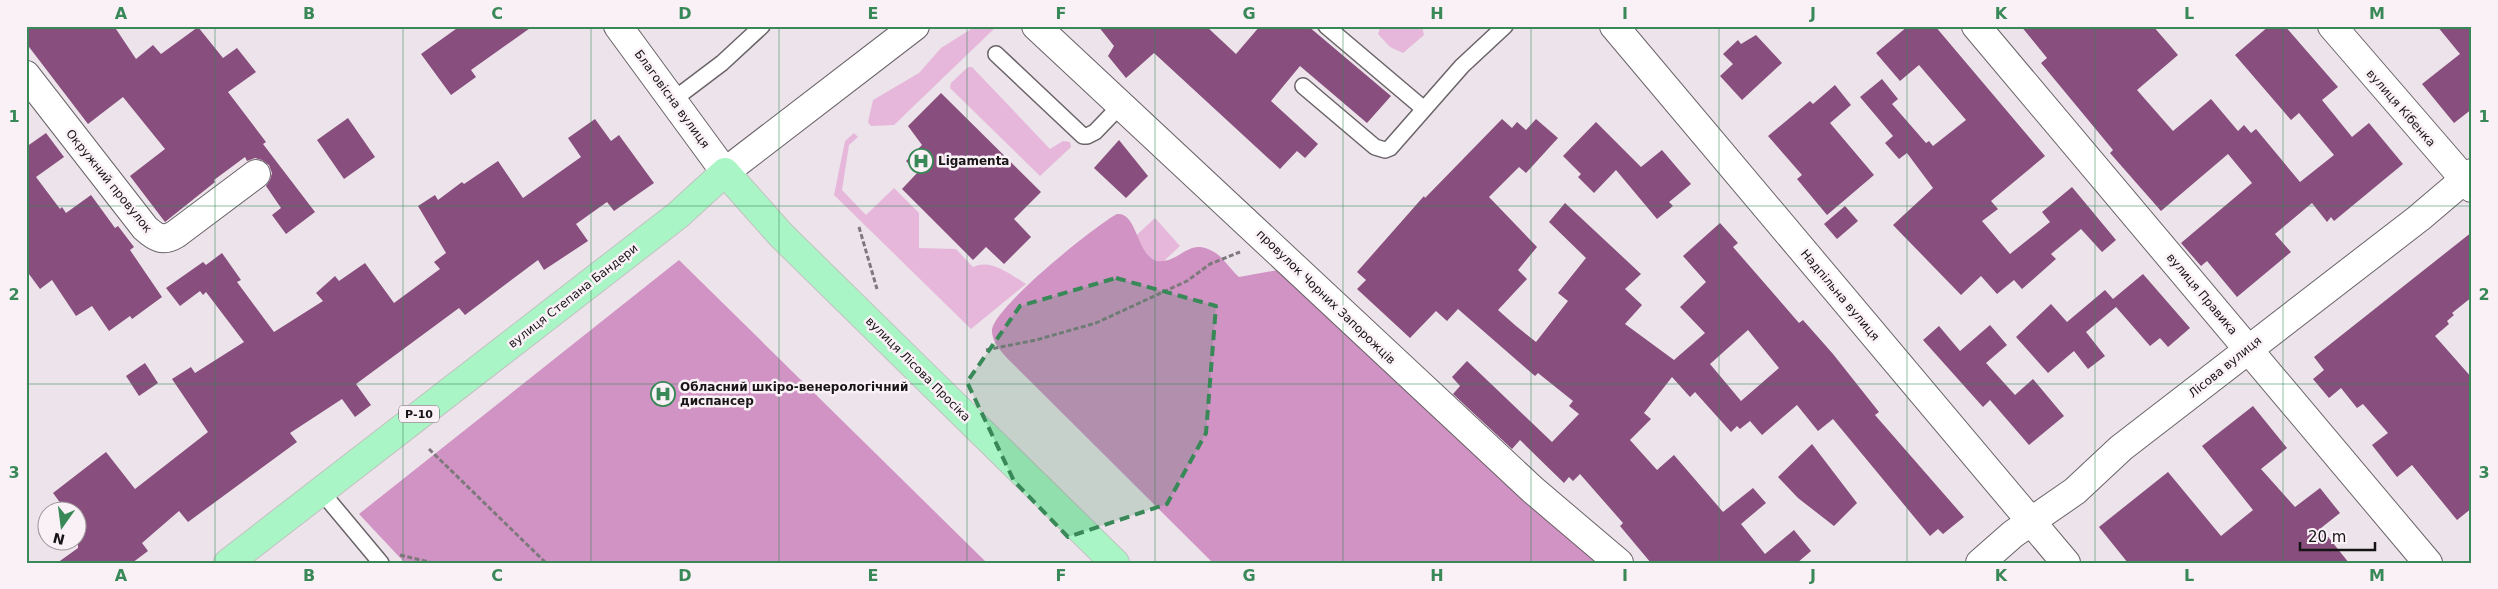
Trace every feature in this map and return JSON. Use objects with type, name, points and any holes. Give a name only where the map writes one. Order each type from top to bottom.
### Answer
[{"type":"main road","name":"вулиця Степана Бандери","points":[[228,563],[678,215],[725,172]]},
{"type":"main road","name":"вулиця Лісова Просіка","points":[[725,172],[781,235],[1115,563]]},
{"type":"street","name":"Благовісна вулиця","points":[[618,26],[725,172]]},
{"type":"street","name":"вулиця Степана Бандери","points":[[725,172],[915,26]]},
{"type":"street","name":"провулок Чорних Запорожців","points":[[1036,26],[1533,490],[1619,563]]},
{"type":"street","name":"Надпільна вулиця","points":[[1614,26],[2066,563]]},
{"type":"street","name":"вулиця Правика","points":[[1976,26],[2428,563]]},
{"type":"street","name":"вулиця Кібенка","points":[[2332,26],[2469,180]]},
{"type":"street","name":"Окружний провулок","points":[[26,75],[127,206],[156,238],[169,238],[176,234],[256,174]]},
{"type":"street","name":"Лісова вулиця","points":[[1980,563],[2030,522],[2075,491],[2121,448],[2469,180]]},
{"type":"lane","points":[[672,100],[722,63],[762,26]]},
{"type":"lane","points":[[1326,26],[1424,110]]},
{"type":"lane","points":[[1303,86],[1380,149],[1385,150],[1393,145],[1470,58],[1505,26]]},
{"type":"lane","points":[[996,54],[1083,136],[1095,132],[1121,105]]},
{"type":"lane","points":[[320,490],[381,563]]},
{"type":"path","points":[[859,227],[877,289]]},
{"type":"path","points":[[986,350],[1036,340],[1096,324],[1187,281],[1210,264]]},
{"type":"path","points":[[429,449],[546,563]]},
{"type":"highlighted area","points":[[1116,278],[1216,306],[1206,433],[1167,504],[1068,537],[1014,481],[967,382],[1020,306]]},
{"type":"shaded area","points":[[976,26],[997,26],[894,125],[871,126],[868,122],[873,100],[919,73],[941,48]]},
{"type":"shaded area","points":[[1381,26],[1422,26],[1424,35],[1403,53],[1390,47],[1378,34]]},
{"type":"shaded area","points":[[968,67],[972,67],[1050,149],[1063,141],[1070,142],[1071,147],[1040,176],[950,88],[951,83]]},
{"type":"shaded area","points":[[854,133],[858,137],[849,145],[842,190],[866,215],[894,188],[919,213],[919,248],[956,249],[973,267],[980,265],[994,266],[1026,284],[971,329],[834,195],[845,141]]},
{"type":"shaded area","points":[[1117,214],[1124,215],[1129,219],[1144,250],[1149,257],[1156,261],[1172,259],[1197,247],[1205,248],[1217,254],[1239,277],[1278,270],[1605,563],[1213,563],[1009,360],[999,349],[993,337],[992,331],[996,320],[1026,287],[1068,250]]},
{"type":"shaded area","points":[[1155,218],[1180,246],[1153,271],[1127,244]]},
{"type":"shaded area","name":"Обласний шкіро-венерологічний диспансер","points":[[679,260],[987,563],[405,563],[359,514]]},
{"type":"building","points":[[26,26],[114,26],[136,59],[153,45],[161,54],[198,27],[223,58],[237,48],[256,72],[228,92],[266,142],[263,144],[315,212],[286,234],[272,215],[281,208],[266,186],[272,173],[269,165],[255,158],[247,161],[245,157],[214,180],[215,182],[165,222],[130,176],[165,149],[123,97],[88,124],[26,43]]},
{"type":"building","points":[[460,26],[533,26],[471,70],[476,77],[451,95],[421,54]]},
{"type":"building","points":[[1098,26],[1206,26],[1236,54],[1260,26],[1308,26],[1391,96],[1367,123],[1300,66],[1271,101],[1318,144],[1305,158],[1297,151],[1280,169],[1154,53],[1126,78],[1108,56],[1114,46]]},
{"type":"building","points":[[1908,26],[1935,26],[2045,156],[1991,201],[1998,209],[1982,221],[2010,254],[2050,222],[2042,212],[2072,187],[2116,240],[2102,252],[2081,229],[2051,254],[2056,259],[2022,289],[2014,280],[1997,294],[1981,276],[1961,295],[1893,225],[1933,188],[1907,153],[1899,159],[1885,143],[1893,136],[1860,97],[1882,79],[1898,99],[1892,104],[1926,143],[1929,141],[1933,146],[1966,120],[1919,65],[1900,81],[1876,53]]},
{"type":"building","points":[[2021,26],[2153,26],[2178,55],[2137,90],[2173,131],[2211,99],[2238,131],[2244,125],[2251,133],[2256,129],[2300,182],[2334,155],[2299,113],[2291,120],[2235,55],[2269,26],[2285,26],[2338,87],[2322,100],[2352,137],[2369,123],[2403,164],[2334,221],[2331,217],[2327,222],[2312,203],[2275,234],[2291,252],[2237,297],[2207,261],[2201,266],[2181,243],[2252,183],[2228,154],[2161,211],[2110,153],[2113,150],[2041,63],[2047,58]]},
{"type":"building","points":[[2437,26],[2472,26],[2472,109],[2454,123],[2422,84],[2460,54]]},
{"type":"building","points":[[1756,35],[1782,63],[1742,100],[1720,76],[1733,64],[1723,54],[1738,40],[1741,44]]},
{"type":"building","points":[[1835,85],[1851,105],[1830,123],[1874,175],[1827,215],[1797,179],[1802,175],[1768,136],[1810,101],[1813,104]]},
{"type":"building","points":[[941,93],[1041,192],[1014,219],[1031,237],[1004,264],[986,247],[973,260],[902,189],[917,173],[906,161],[922,145],[908,126]]},
{"type":"building","points":[[348,118],[375,157],[344,179],[317,140]]},
{"type":"building","points":[[595,119],[611,141],[619,135],[654,183],[614,211],[607,202],[576,224],[588,241],[544,270],[538,260],[465,315],[459,308],[356,384],[371,405],[355,417],[342,399],[290,433],[297,442],[188,522],[179,511],[142,543],[148,551],[132,563],[57,563],[72,552],[88,552],[88,502],[60,502],[53,493],[106,452],[135,489],[208,432],[172,379],[191,367],[195,373],[244,342],[206,292],[203,295],[200,291],[180,306],[166,288],[203,262],[206,265],[222,253],[241,280],[237,282],[274,332],[323,301],[316,293],[335,276],[339,281],[365,263],[394,303],[440,269],[434,262],[446,253],[418,206],[435,195],[438,200],[462,182],[464,184],[498,161],[523,198],[581,157],[568,138]]},
{"type":"building","points":[[1502,119],[1512,128],[1517,122],[1526,130],[1536,119],[1558,138],[1526,173],[1519,167],[1489,197],[1537,247],[1518,270],[1527,279],[1498,310],[1536,342],[1568,301],[1558,293],[1586,258],[1549,222],[1565,203],[1641,274],[1625,289],[1642,305],[1625,324],[1674,360],[1705,333],[1680,307],[1706,282],[1683,256],[1720,223],[1738,243],[1733,247],[1799,323],[1803,320],[1833,354],[1879,412],[1875,415],[1964,517],[1943,534],[1938,529],[1930,536],[1833,419],[1818,431],[1797,405],[1762,435],[1750,421],[1740,429],[1737,426],[1731,432],[1695,392],[1690,397],[1672,377],[1644,413],[1651,419],[1630,440],[1657,470],[1674,455],[1723,512],[1753,488],[1766,503],[1741,524],[1765,554],[1794,530],[1811,551],[1797,563],[1651,563],[1620,526],[1623,523],[1580,474],[1573,481],[1569,477],[1564,483],[1520,440],[1512,449],[1453,394],[1460,386],[1452,377],[1467,361],[1552,442],[1579,414],[1569,406],[1573,401],[1538,373],[1535,376],[1458,309],[1447,321],[1436,311],[1410,338],[1357,289],[1366,280],[1357,272],[1424,196],[1425,198]],"holes":[[[1748,330],[1779,368],[1741,401],[1710,364]]]},
{"type":"building","points":[[1596,122],[1641,167],[1662,150],[1691,184],[1669,202],[1673,206],[1657,219],[1616,170],[1594,193],[1578,177],[1581,174],[1563,156]]},
{"type":"building","points":[[46,133],[64,157],[36,177],[60,209],[62,207],[66,213],[91,195],[115,228],[118,226],[134,247],[130,250],[162,297],[132,319],[130,316],[109,331],[92,306],[76,316],[52,280],[40,289],[26,270],[26,147]]},
{"type":"building","points":[[1119,140],[1148,176],[1126,198],[1094,168]]},
{"type":"building","points":[[1845,206],[1858,221],[1837,239],[1824,224]]},
{"type":"building","points":[[2472,232],[2472,297],[2452,313],[2454,315],[2447,321],[2449,324],[2435,336],[2472,378],[2472,508],[2457,520],[2412,465],[2397,477],[2372,445],[2388,433],[2363,404],[2357,408],[2341,388],[2329,398],[2313,379],[2324,370],[2314,357]]},
{"type":"building","points":[[2143,274],[2190,328],[2168,347],[2160,338],[2150,346],[2116,307],[2086,332],[2105,356],[2088,369],[2074,351],[2048,373],[2016,337],[2051,304],[2067,322],[2105,290],[2113,299]]},
{"type":"building","points":[[1990,325],[2007,345],[1986,363],[2015,395],[2033,379],[2064,416],[2029,445],[1990,400],[1983,407],[1923,340],[1939,326],[1960,351]]},
{"type":"building","points":[[145,363],[158,383],[139,396],[126,376]]},
{"type":"building","points":[[2253,406],[2287,448],[2261,469],[2295,507],[2320,488],[2340,513],[2321,528],[2349,563],[2128,563],[2099,527],[2168,472],[2221,536],[2253,510],[2202,446]]},
{"type":"building","points":[[1812,444],[1857,503],[1834,526],[1798,498],[1778,477]]},
{"type":"place","name":"Ligamenta","points":[[921,161]]},
{"type":"place","name":"Обласний шкіро-венерологічний диспансер","points":[[663,394]]}]
